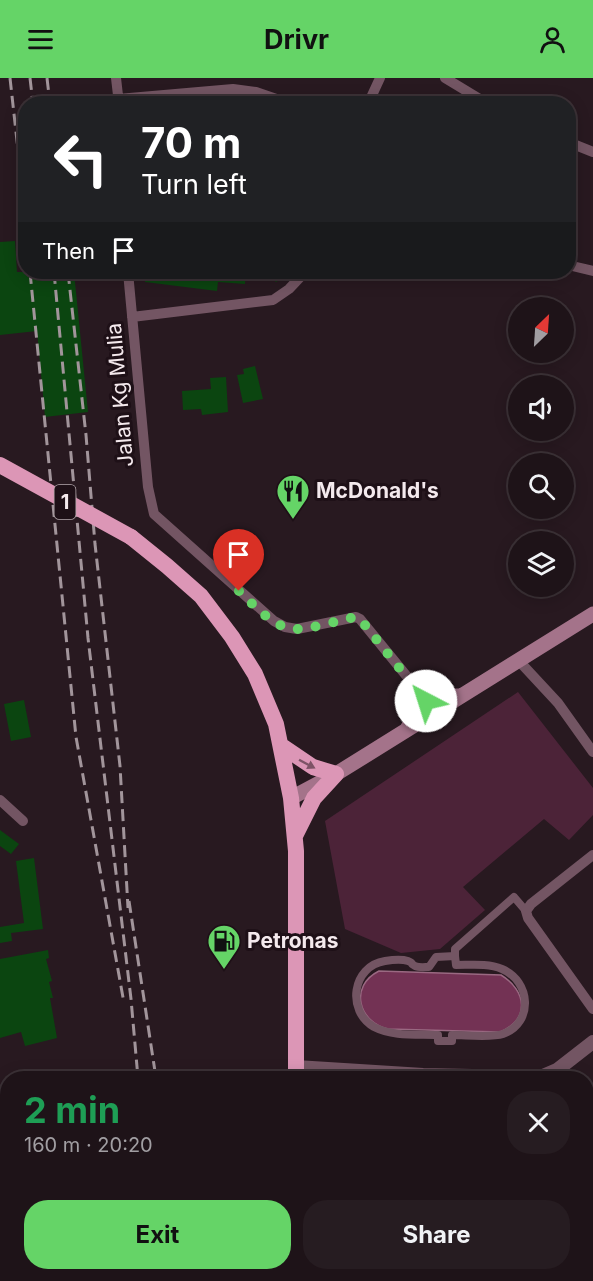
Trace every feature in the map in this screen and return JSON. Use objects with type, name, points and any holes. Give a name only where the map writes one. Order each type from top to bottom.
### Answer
[{"type":"highway","name":"1","points":[[0,465],[131,537],[167,566],[201,596],[232,637],[255,675],[276,724],[282,746],[295,836],[296,1071]]},
{"type":"highway","points":[[282,746],[313,767],[336,774],[314,798],[295,836]]},
{"type":"main road","points":[[291,798],[336,774],[593,614]]},
{"type":"main road","points":[[406,731],[416,716],[419,706],[417,691],[432,696],[459,696]]},
{"type":"street","points":[[116,78],[118,96]]},
{"type":"street","points":[[372,96],[380,78]]},
{"type":"street","points":[[445,78],[470,96]]},
{"type":"street","points":[[166,96],[233,89],[268,96]]},
{"type":"street","points":[[576,144],[592,148]]},
{"type":"street","points":[[576,267],[593,271]]},
{"type":"street","name":"Jalan Kg Mulia","points":[[129,279],[148,487],[153,514],[254,605],[285,627],[297,629],[356,617],[360,619],[417,691]]},
{"type":"street","points":[[132,317],[273,300],[298,279]]},
{"type":"street","points":[[519,661],[558,703],[593,752]]},
{"type":"street","points":[[417,691],[436,712]]},
{"type":"street","points":[[0,800],[23,821]]},
{"type":"street","points":[[526,911],[531,904],[593,855]]},
{"type":"street","points":[[455,956],[436,957],[429,967],[416,967],[409,961],[385,961],[373,964],[366,971],[355,991],[355,998],[364,1017],[373,1026],[387,1032],[438,1035],[438,1041],[452,1041],[452,1035],[501,1035],[515,1028],[524,1014],[526,1005],[526,995],[519,983],[502,969],[488,965],[456,965],[455,956],[455,949],[514,897],[593,1009]]},
{"type":"street","points":[[554,1071],[593,1042]]},
{"type":"shaded area","points":[[518,692],[593,788],[593,815],[569,840],[544,819],[463,887],[485,910],[440,949],[401,953],[345,929],[325,821]]},
{"type":"shaded area","points":[[379,971],[501,975],[516,989],[522,1005],[516,1020],[500,1032],[388,1029],[370,1019],[361,1003],[364,985]]},
{"type":"building","points":[[15,241],[18,279],[75,279],[88,412],[45,417],[37,331],[0,335],[0,242]]},
{"type":"building","points":[[145,279],[245,279],[245,284],[218,282],[217,291],[145,282]]},
{"type":"building","points":[[255,366],[263,399],[243,403],[237,375],[244,374],[243,369]]},
{"type":"building","points":[[226,377],[228,412],[202,415],[201,409],[183,410],[182,391],[211,389],[210,378]]},
{"type":"building","points":[[24,700],[31,737],[11,741],[4,704]]},
{"type":"building","points":[[0,830],[19,844],[11,854],[0,846]]},
{"type":"building","points":[[34,858],[43,929],[11,933],[12,941],[0,943],[0,927],[24,923],[16,861]]},
{"type":"building","points":[[48,950],[49,958],[46,959],[52,981],[49,982],[53,998],[50,998],[57,1038],[25,1046],[21,1032],[0,1038],[0,959]]},
{"type":"railway","points":[[10,78],[18,150]]},
{"type":"railway","points":[[30,78],[32,96]]},
{"type":"railway","points":[[47,78],[49,96]]},
{"type":"railway","points":[[31,279],[76,737],[124,1003]]},
{"type":"railway","points":[[55,279],[88,638],[131,999],[137,1071]]},
{"type":"railway","points":[[69,279],[120,766],[128,908]]},
{"type":"railway","points":[[129,901],[155,1071]]},
{"type":"place","name":"McDonald's","points":[[293,520]]},
{"type":"place","name":"Petronas","points":[[224,970]]},
{"type":"route","points":[[239,591],[274,621],[285,627],[297,629],[356,617],[360,619],[426,701]]}]
